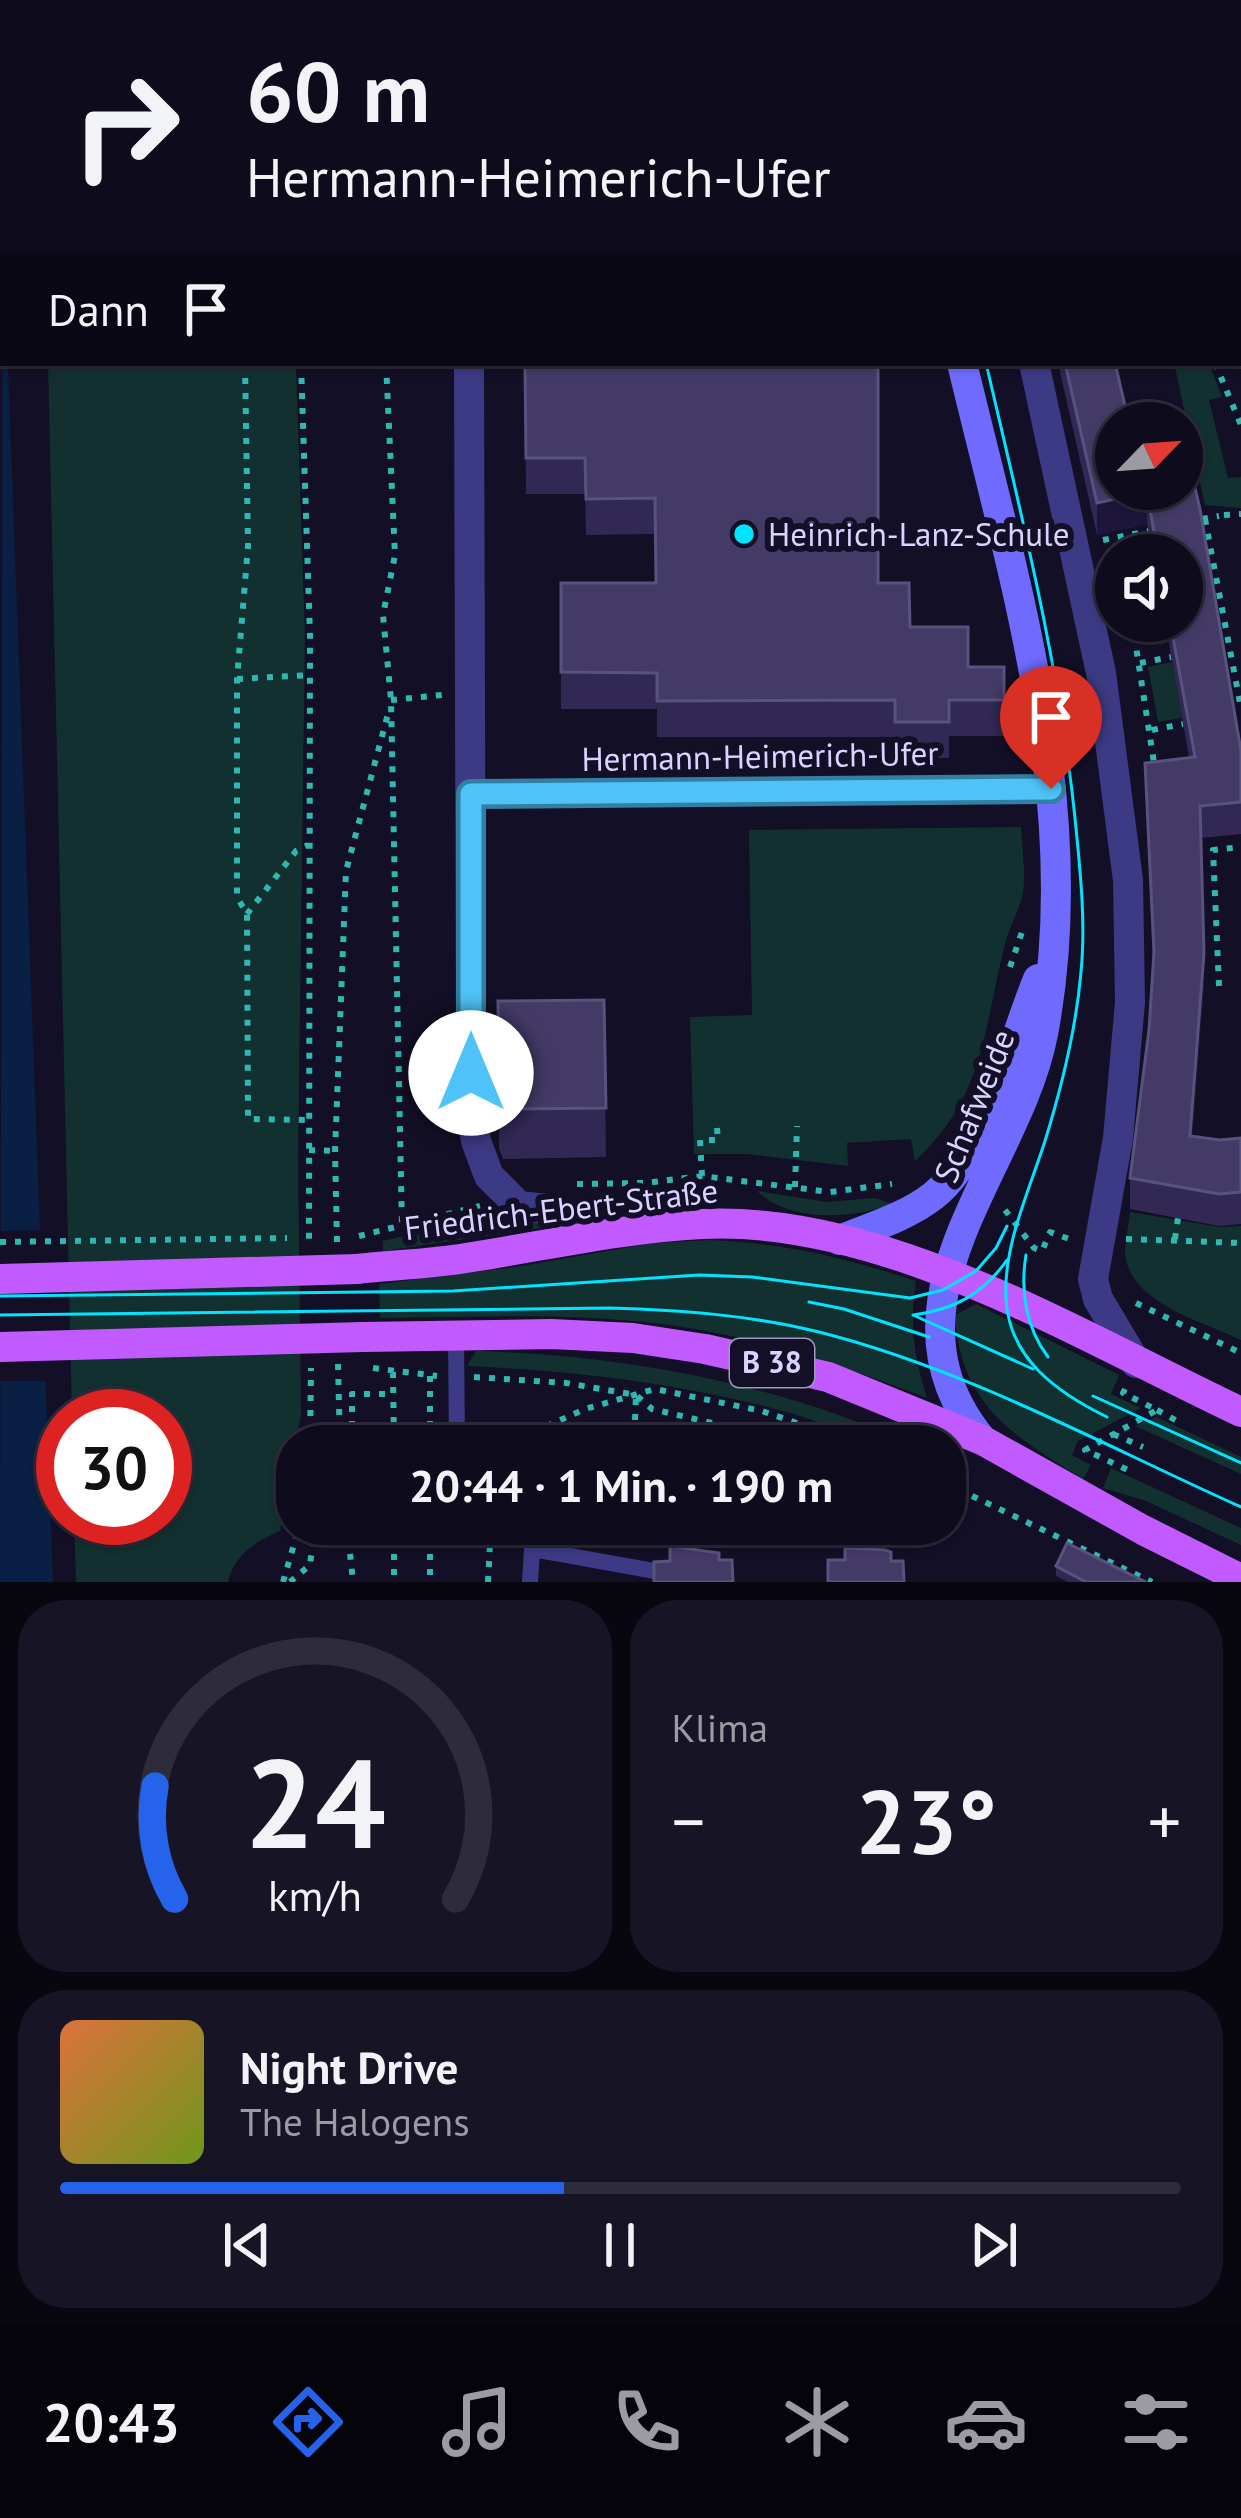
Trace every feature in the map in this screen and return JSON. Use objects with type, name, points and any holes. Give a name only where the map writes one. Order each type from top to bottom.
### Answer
[{"type":"main road","name":"Schafweide","points":[[963,366],[1019,601],[1051,789],[1058,884],[1057,956],[1042,1041],[1019,1105],[972,1206],[947,1274],[940,1310],[940,1341],[960,1406],[982,1440]]},
{"type":"main road","points":[[840,1240],[907,1212],[942,1189],[968,1151],[1009,1062],[1037,981],[1057,956]]},
{"type":"main road","name":"Friedrich-Ebert-Straße","points":[[0,1279],[357,1269],[460,1259],[618,1232],[704,1224],[776,1226],[840,1240],[947,1274],[1241,1412]]},
{"type":"main road","name":"B 38","points":[[0,1347],[592,1335],[705,1349],[828,1377],[982,1440],[1241,1579]]},
{"type":"street","points":[[470,366],[471,1073],[476,1141],[489,1176],[519,1206],[557,1210],[618,1232]]},
{"type":"street","points":[[1035,366],[1076,546],[1116,775],[1128,880],[1130,1002],[1118,1138],[1093,1279],[1097,1299],[1136,1363]]},
{"type":"lane","name":"Hermann-Heimerich-Ufer","points":[[471,794],[1051,789]]},
{"type":"lane","points":[[456,1336],[457,1425]]},
{"type":"lane","points":[[530,1582],[532,1549],[716,1582]]},
{"type":"path","points":[[245,366],[248,546],[237,679],[237,897],[247,914],[248,1119],[309,1120]]},
{"type":"path","points":[[302,366],[310,675],[310,1244]]},
{"type":"path","points":[[386,366],[395,555],[383,615],[392,700],[402,1227]]},
{"type":"path","points":[[1217,366],[1241,424]]},
{"type":"path","points":[[1183,524],[1241,514]]},
{"type":"path","points":[[1204,519],[1241,708]]},
{"type":"path","points":[[1076,546],[1161,528]]},
{"type":"path","points":[[1116,775],[1157,762],[1136,642]]},
{"type":"path","points":[[1140,663],[1171,656]]},
{"type":"path","points":[[237,679],[310,675]]},
{"type":"path","points":[[392,700],[470,693]]},
{"type":"path","points":[[337,1244],[335,1151],[346,871],[392,700]]},
{"type":"path","points":[[1151,730],[1183,724]]},
{"type":"path","points":[[247,914],[296,851],[308,845]]},
{"type":"path","points":[[1219,986],[1213,850],[1241,847]]},
{"type":"path","points":[[795,1187],[796,1126]]},
{"type":"path","points":[[702,1176],[700,1140],[718,1140],[717,1128]]},
{"type":"path","points":[[309,1150],[335,1151]]},
{"type":"path","points":[[567,1184],[646,1183],[702,1176],[830,1192],[888,1186]]},
{"type":"path","points":[[0,1242],[357,1237],[493,1202],[504,1194]]},
{"type":"path","points":[[1175,1239],[1178,1218]]},
{"type":"path","points":[[1121,1296],[1241,1353]]},
{"type":"path","points":[[1159,1314],[1123,1393],[1178,1421]]},
{"type":"path","points":[[310,1361],[311,1425]]},
{"type":"path","points":[[338,1361],[340,1425]]},
{"type":"path","points":[[394,1425],[393,1372],[566,1383],[637,1395],[652,1409],[715,1425]]},
{"type":"path","points":[[430,1376],[430,1425]]},
{"type":"path","points":[[550,1425],[585,1408],[655,1388],[762,1411],[802,1425]]},
{"type":"path","points":[[352,1425],[352,1394],[393,1394]]},
{"type":"path","points":[[635,1420],[637,1395]]},
{"type":"path","points":[[1130,1471],[1085,1450],[1157,1411]]},
{"type":"path","points":[[1113,1434],[1143,1447]]},
{"type":"path","points":[[966,1493],[1152,1582]]},
{"type":"path","points":[[286,1582],[295,1545]]},
{"type":"path","points":[[286,1582],[310,1565],[312,1545]]},
{"type":"path","points":[[349,1545],[352,1582]]},
{"type":"path","points":[[394,1545],[394,1582]]},
{"type":"path","points":[[430,1545],[430,1582]]},
{"type":"path","points":[[488,1582],[490,1545]]},
{"type":"green space","points":[[48,366],[296,366],[305,636],[298,1158],[301,1415],[299,1425],[276,1425],[276,1533],[247,1550],[228,1582],[76,1582],[75,1545],[192,1545],[192,1389],[71,1389]]},
{"type":"green space","points":[[1175,366],[1210,366],[1222,397],[1209,400],[1228,478],[1241,477],[1241,508],[1205,505],[1203,402],[1183,402]]},
{"type":"green space","points":[[1172,662],[1182,718],[1158,722],[1148,667]]},
{"type":"green space","points":[[1021,827],[1023,892],[1005,944],[978,1061],[956,1112],[915,1161],[911,1139],[847,1143],[848,1166],[748,1154],[694,1154],[690,1017],[752,1015],[749,830]]},
{"type":"green space","points":[[757,1191],[827,1202],[875,1198],[892,1204],[859,1213],[822,1215],[786,1209]]},
{"type":"green space","points":[[505,1211],[563,1225],[383,1251],[383,1241]]},
{"type":"green space","points":[[1130,1212],[1220,1227],[1241,1226],[1241,1340],[1173,1310],[1143,1289],[1126,1260]]},
{"type":"green space","points":[[711,1240],[815,1253],[916,1281],[914,1340],[927,1398],[812,1358],[656,1323],[577,1317],[380,1318],[379,1284],[653,1243]]},
{"type":"green space","points":[[976,1304],[1119,1375],[1111,1394],[1141,1408],[1078,1441],[1072,1455],[1091,1465],[1083,1479],[1013,1432],[979,1395],[967,1373],[955,1315]]},
{"type":"green space","points":[[476,1351],[645,1366],[756,1390],[866,1425],[823,1425],[734,1399],[658,1385],[467,1366]]},
{"type":"green space","points":[[1157,1417],[1241,1457],[1241,1474],[1135,1426]]},
{"type":"green space","points":[[1111,1468],[1241,1528],[1241,1545],[1146,1501],[1103,1488]]},
{"type":"water","points":[[2,366],[8,366],[46,1389],[36,1389],[36,1545],[52,1545],[53,1582],[0,1582]]},
{"type":"pier","points":[[46,1230],[52,1381],[0,1381],[0,1231]]},
{"type":"building","points":[[525,366],[878,366],[878,583],[909,583],[910,627],[968,627],[968,667],[1004,667],[1004,700],[949,700],[949,722],[895,722],[895,700],[657,701],[657,673],[561,672],[561,583],[656,583],[655,498],[586,499],[585,458],[526,458]]},
{"type":"building","points":[[1066,366],[1116,366],[1124,402],[1095,402],[1095,494]]},
{"type":"building","points":[[1150,510],[1200,510],[1241,751],[1241,802],[1200,806],[1204,953],[1190,1136],[1241,1138],[1241,1192],[1219,1194],[1130,1178],[1154,952],[1145,763],[1195,757],[1174,642],[1203,642],[1203,534],[1154,534]]},
{"type":"building","points":[[604,1000],[606,1108],[503,1109],[498,1001]]},
{"type":"building","points":[[1067,1543],[1146,1582],[1086,1582],[1056,1566]]},
{"type":"building","points":[[670,1546],[719,1553],[719,1560],[732,1560],[733,1582],[654,1582],[654,1562],[670,1561]]},
{"type":"building","points":[[845,1548],[891,1552],[891,1561],[903,1561],[904,1582],[828,1582],[828,1560],[845,1560]]},
{"type":"tram line","points":[[987,366],[1059,703],[1083,914],[1072,1036],[1013,1239],[1006,1299],[1016,1339],[1039,1372],[1107,1417]]},
{"type":"tram line","points":[[0,1296],[453,1291],[699,1275],[752,1277],[910,1298],[943,1290],[976,1271],[1007,1226]]},
{"type":"tram line","points":[[1026,1255],[1026,1309],[1048,1357]]},
{"type":"tram line","points":[[913,1315],[966,1298],[1007,1260]]},
{"type":"tram line","points":[[809,1302],[929,1337]]},
{"type":"tram line","points":[[0,1315],[610,1308],[767,1321],[928,1366],[1241,1507]]},
{"type":"tram line","points":[[913,1315],[1033,1369]]},
{"type":"tram line","points":[[1093,1396],[1241,1463]]},
{"type":"place","name":"Heinrich-Lanz-Schule","points":[[744,534]]},
{"type":"route","points":[[471,1073],[471,794],[1051,789]]}]
